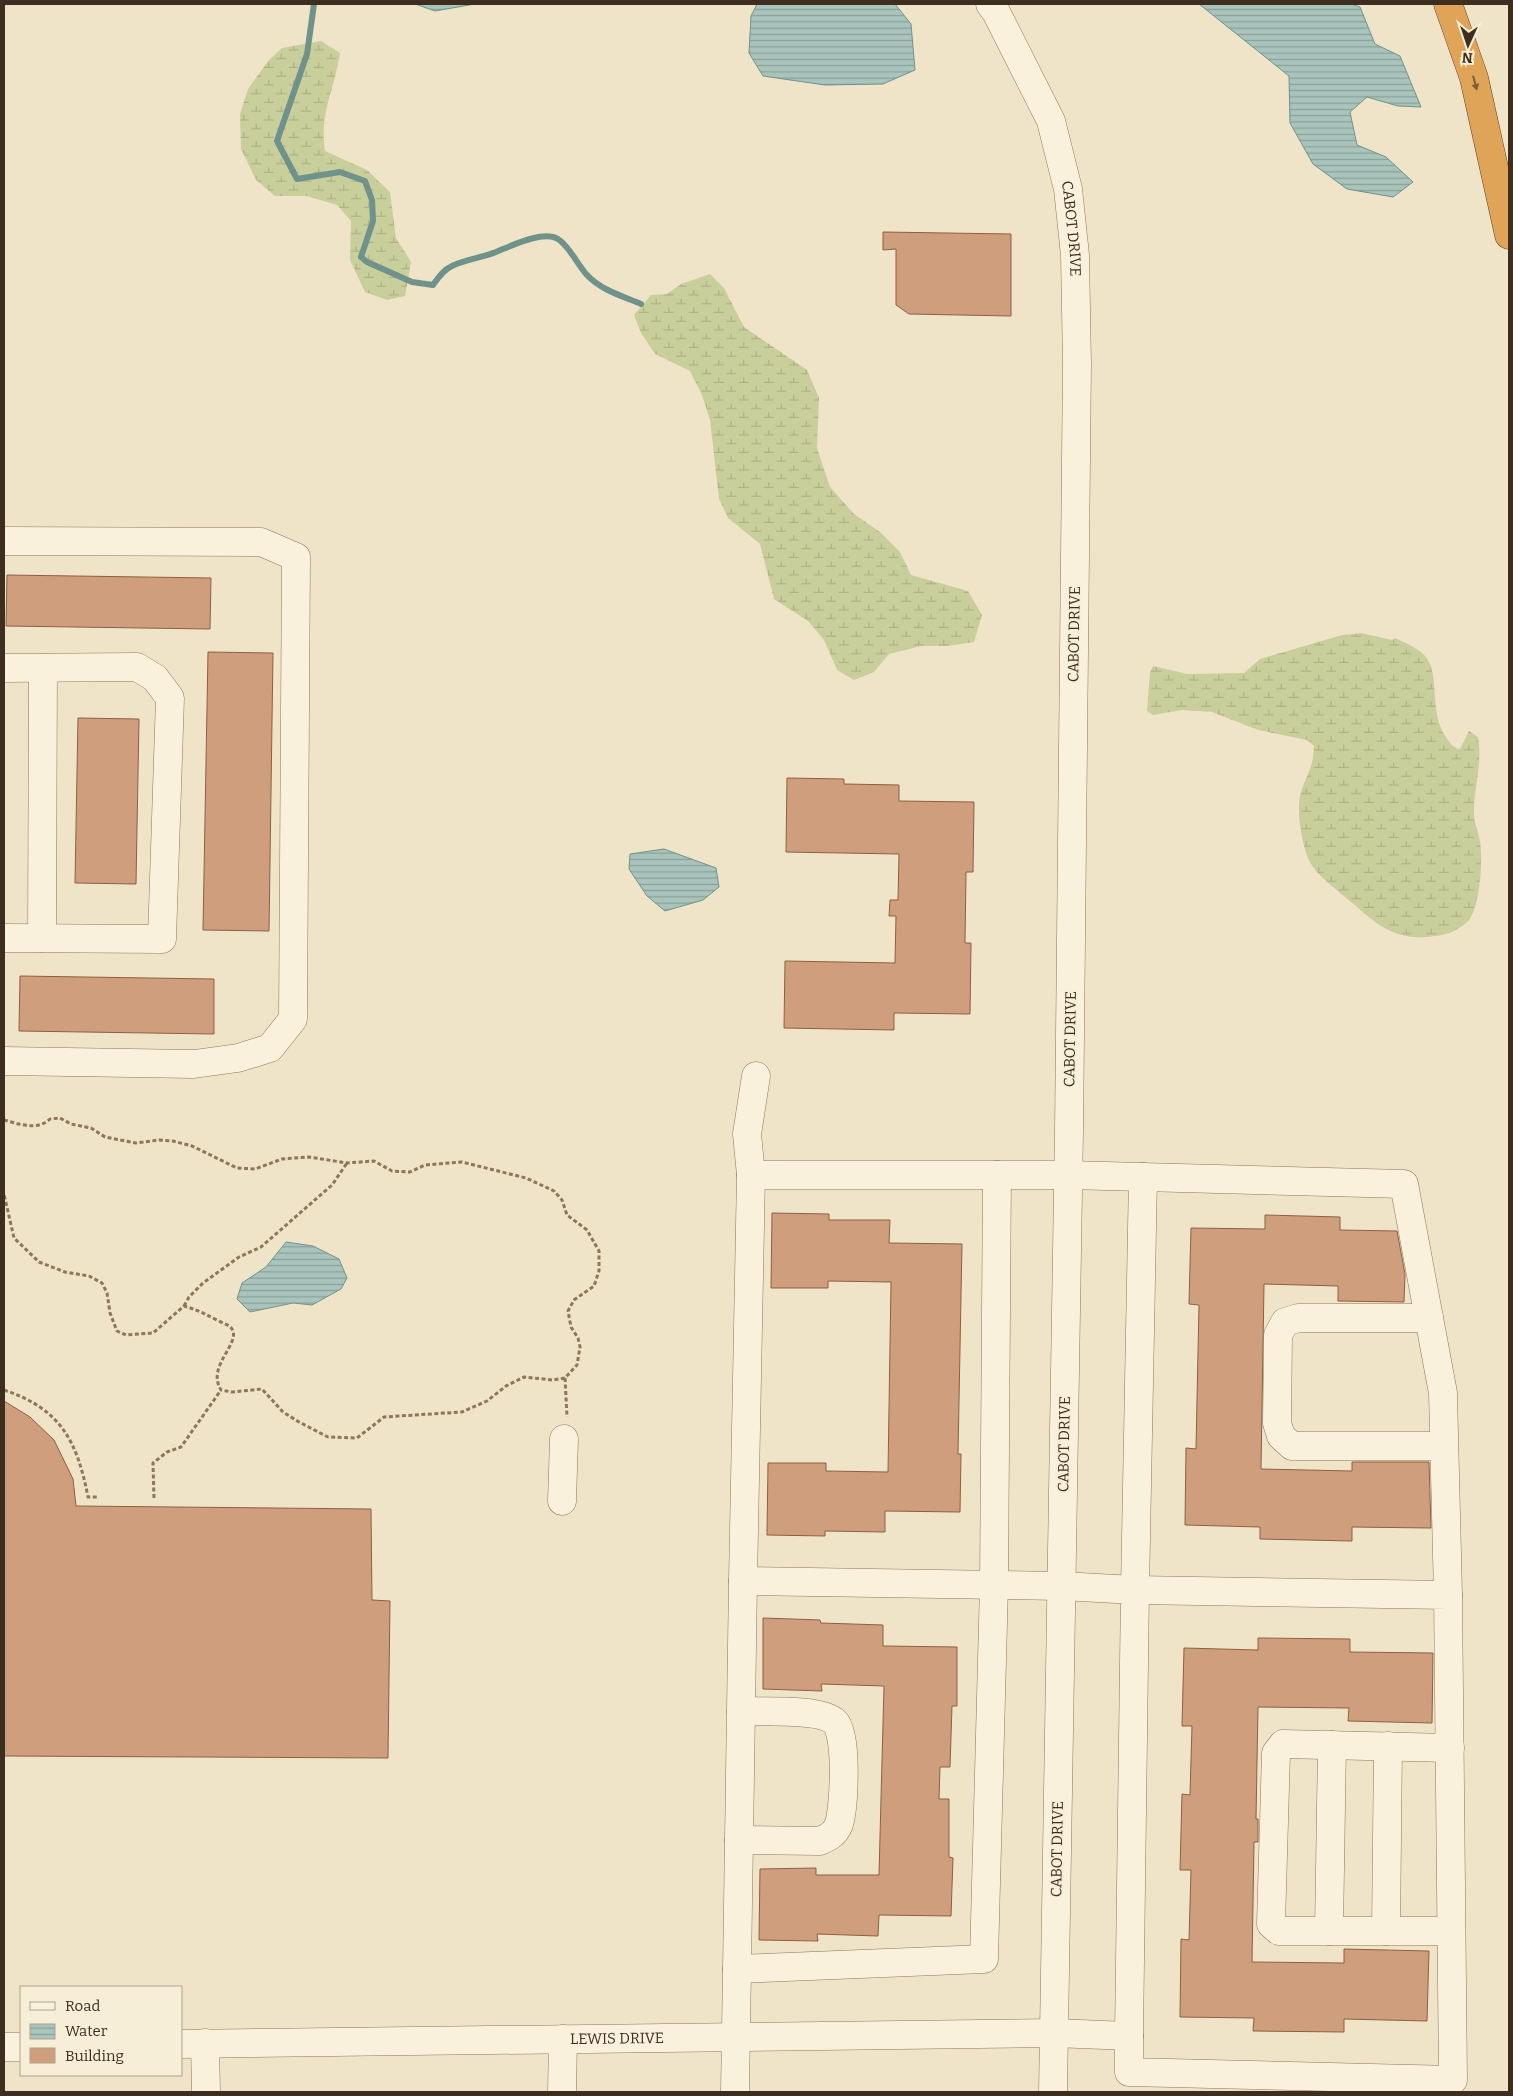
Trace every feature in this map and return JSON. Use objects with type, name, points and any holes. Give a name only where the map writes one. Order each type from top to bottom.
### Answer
[{"type":"highway","points":[[1448,4],[1474,78],[1505,208],[1509,235]]},
{"type":"street","name":"CABOT DRIVE","points":[[990,4],[996,12],[1051,121],[1068,189],[1075,255],[1077,384],[1068,1175],[1053,2092]]},
{"type":"street","points":[[4,541],[261,542],[296,557],[296,567],[293,1019],[270,1048],[238,1058],[194,1064],[4,1061]]},
{"type":"street","points":[[4,668],[137,667],[155,678],[170,698],[162,939],[4,938]]},
{"type":"street","points":[[42,938],[43,668]]},
{"type":"street","points":[[735,2092],[751,1175],[746,1134],[756,1076]]},
{"type":"street","points":[[751,1175],[1068,1175],[1143,1177],[1404,1184],[1442,1393],[1448,1595],[1453,2086],[1129,2072],[1143,1177]]},
{"type":"street","points":[[737,1969],[984,1959],[994,1585],[997,1175]]},
{"type":"street","points":[[1429,1318],[1298,1318],[1285,1322],[1278,1335],[1277,1423],[1281,1436],[1292,1446],[1444,1446]]},
{"type":"street","points":[[562,1501],[564,1439]]},
{"type":"street","points":[[743,1581],[1448,1595]]},
{"type":"street","points":[[739,1840],[820,1841],[831,1836],[838,1825],[842,1810],[843,1745],[841,1732],[836,1722],[827,1717],[814,1714],[741,1711]]},
{"type":"street","points":[[1450,1748],[1283,1744],[1276,1753],[1271,1924],[1279,1931],[1451,1931]]},
{"type":"street","points":[[1329,1931],[1332,1745]]},
{"type":"street","points":[[1386,1931],[1388,1746]]},
{"type":"street","name":"LEWIS DRIVE","points":[[193,2043],[1054,2034],[1129,2036]]},
{"type":"street","points":[[562,2039],[562,2092]]},
{"type":"street","points":[[193,2043],[206,2092]]},
{"type":"street","points":[[4,2047],[20,2047]]},
{"type":"path","points":[[4,1120],[30,1126],[44,1125],[50,1119],[60,1118],[71,1124],[91,1128],[105,1137],[136,1142],[173,1141],[192,1146],[237,1168],[255,1169],[282,1159],[308,1157],[347,1163],[374,1161],[392,1171],[410,1172],[425,1165],[462,1162],[526,1178],[554,1191],[562,1200],[567,1215],[587,1230],[599,1251],[599,1271],[594,1286],[574,1300],[568,1311],[571,1327],[578,1338],[580,1347],[576,1365],[566,1378],[567,1423],[564,1439]]},
{"type":"path","points":[[4,1194],[14,1238],[40,1262],[65,1272],[89,1276],[102,1283],[107,1292],[110,1313],[117,1331],[126,1335],[153,1333],[184,1306],[189,1296],[204,1282],[239,1257],[262,1247],[332,1185],[347,1163]]},
{"type":"path","points":[[184,1306],[204,1311],[232,1327],[234,1333],[232,1342],[224,1354],[217,1372],[216,1382],[221,1390],[232,1392],[262,1389],[282,1412],[328,1437],[357,1438],[384,1417],[462,1412],[487,1401],[506,1386],[524,1377],[553,1380],[566,1378]]},
{"type":"path","points":[[4,1390],[49,1414],[65,1432],[76,1450],[88,1497],[97,1497]]},
{"type":"path","points":[[154,1498],[153,1463],[167,1452],[182,1447],[221,1390]]},
{"type":"green space","points":[[321,41],[340,53],[324,125],[325,151],[367,170],[390,192],[396,238],[411,262],[405,296],[387,300],[365,292],[350,260],[351,221],[337,205],[306,196],[275,196],[256,180],[241,149],[240,114],[248,89],[268,61],[282,48]]},
{"type":"green space","points":[[710,274],[724,288],[744,327],[807,370],[819,398],[817,448],[830,487],[854,514],[880,532],[900,552],[911,575],[968,591],[982,615],[974,642],[948,646],[921,646],[889,654],[874,672],[854,680],[837,670],[824,640],[808,621],[774,599],[760,544],[728,518],[719,499],[710,420],[702,395],[690,371],[655,354],[641,333],[634,315],[651,295],[667,294],[681,284]]},
{"type":"green space","points":[[1361,633],[1392,640],[1395,638],[1422,653],[1430,664],[1437,716],[1447,739],[1460,749],[1469,731],[1478,737],[1479,767],[1474,816],[1481,850],[1478,894],[1473,914],[1469,920],[1457,929],[1444,934],[1419,937],[1405,936],[1383,927],[1330,884],[1312,865],[1304,846],[1299,812],[1300,796],[1313,759],[1314,746],[1307,740],[1258,730],[1212,712],[1182,710],[1153,715],[1147,711],[1150,672],[1153,666],[1187,674],[1244,673],[1260,659],[1342,635]]},
{"type":"water","points":[[415,4],[475,4],[435,11]]},
{"type":"water","points":[[757,4],[895,4],[911,24],[915,70],[883,84],[825,85],[763,76],[749,53],[751,16]]},
{"type":"water","points":[[1199,4],[1351,4],[1360,7],[1375,44],[1400,56],[1421,107],[1398,106],[1367,97],[1350,112],[1357,145],[1386,157],[1413,182],[1393,197],[1347,189],[1313,164],[1290,123],[1289,76]]},
{"type":"water","points":[[664,849],[716,868],[719,887],[703,900],[665,911],[647,896],[629,869],[630,854]]},
{"type":"water","points":[[286,1242],[313,1246],[339,1259],[347,1278],[341,1289],[312,1305],[293,1303],[250,1312],[237,1299],[242,1283],[266,1267]]},
{"type":"building","points":[[883,232],[1011,234],[1011,316],[909,314],[896,305],[896,249],[883,250]]},
{"type":"building","points":[[7,575],[211,578],[210,629],[6,626]]},
{"type":"building","points":[[208,652],[273,653],[269,931],[203,930]]},
{"type":"building","points":[[78,718],[139,719],[136,884],[75,883]]},
{"type":"building","points":[[787,778],[844,779],[844,784],[899,785],[899,801],[974,802],[973,872],[966,872],[965,943],[971,943],[970,1014],[894,1013],[894,1030],[784,1028],[785,961],[895,963],[896,916],[889,916],[890,900],[898,900],[899,854],[786,852]]},
{"type":"building","points":[[20,976],[214,979],[214,1034],[19,1031]]},
{"type":"building","points":[[772,1213],[829,1214],[829,1220],[890,1220],[889,1243],[962,1244],[958,1454],[961,1454],[960,1512],[885,1511],[885,1532],[825,1531],[825,1536],[767,1535],[768,1463],[826,1463],[826,1471],[888,1472],[891,1282],[828,1281],[828,1288],[771,1288]]},
{"type":"building","points":[[1265,1215],[1340,1217],[1340,1230],[1397,1231],[1405,1274],[1404,1302],[1338,1301],[1338,1286],[1264,1284],[1261,1469],[1352,1471],[1352,1462],[1429,1462],[1431,1528],[1352,1527],[1352,1541],[1260,1539],[1260,1527],[1185,1525],[1186,1448],[1196,1449],[1199,1305],[1189,1304],[1191,1228],[1265,1229]]},
{"type":"building","points":[[4,1401],[30,1417],[54,1440],[73,1479],[76,1506],[371,1509],[372,1600],[390,1601],[388,1758],[4,1756]]},
{"type":"building","points":[[763,1618],[820,1620],[821,1623],[883,1625],[883,1646],[957,1647],[957,1706],[952,1706],[950,1767],[940,1767],[939,1799],[949,1799],[949,1857],[953,1858],[951,1916],[879,1915],[878,1936],[817,1934],[818,1941],[759,1940],[760,1869],[816,1868],[816,1875],[879,1875],[884,1686],[821,1684],[822,1691],[763,1689]]},
{"type":"building","points":[[1258,1638],[1350,1639],[1350,1652],[1433,1653],[1432,1723],[1348,1721],[1349,1708],[1258,1707],[1256,1819],[1258,1819],[1258,1842],[1254,1842],[1252,1962],[1344,1963],[1344,1949],[1429,1951],[1427,2021],[1344,2019],[1344,2032],[1253,2031],[1254,2018],[1180,2017],[1181,1939],[1189,1940],[1191,1870],[1180,1870],[1182,1794],[1190,1795],[1192,1726],[1182,1726],[1184,1648],[1258,1650]]},
{"type":"waterway","points":[[314,4],[307,54],[277,141],[297,179],[340,172],[365,181],[372,200],[373,221],[361,257],[367,262],[412,282],[433,285],[443,272],[457,264],[491,254],[527,240],[544,236],[552,237],[558,239],[566,246],[583,271],[599,285],[641,304]]}]
